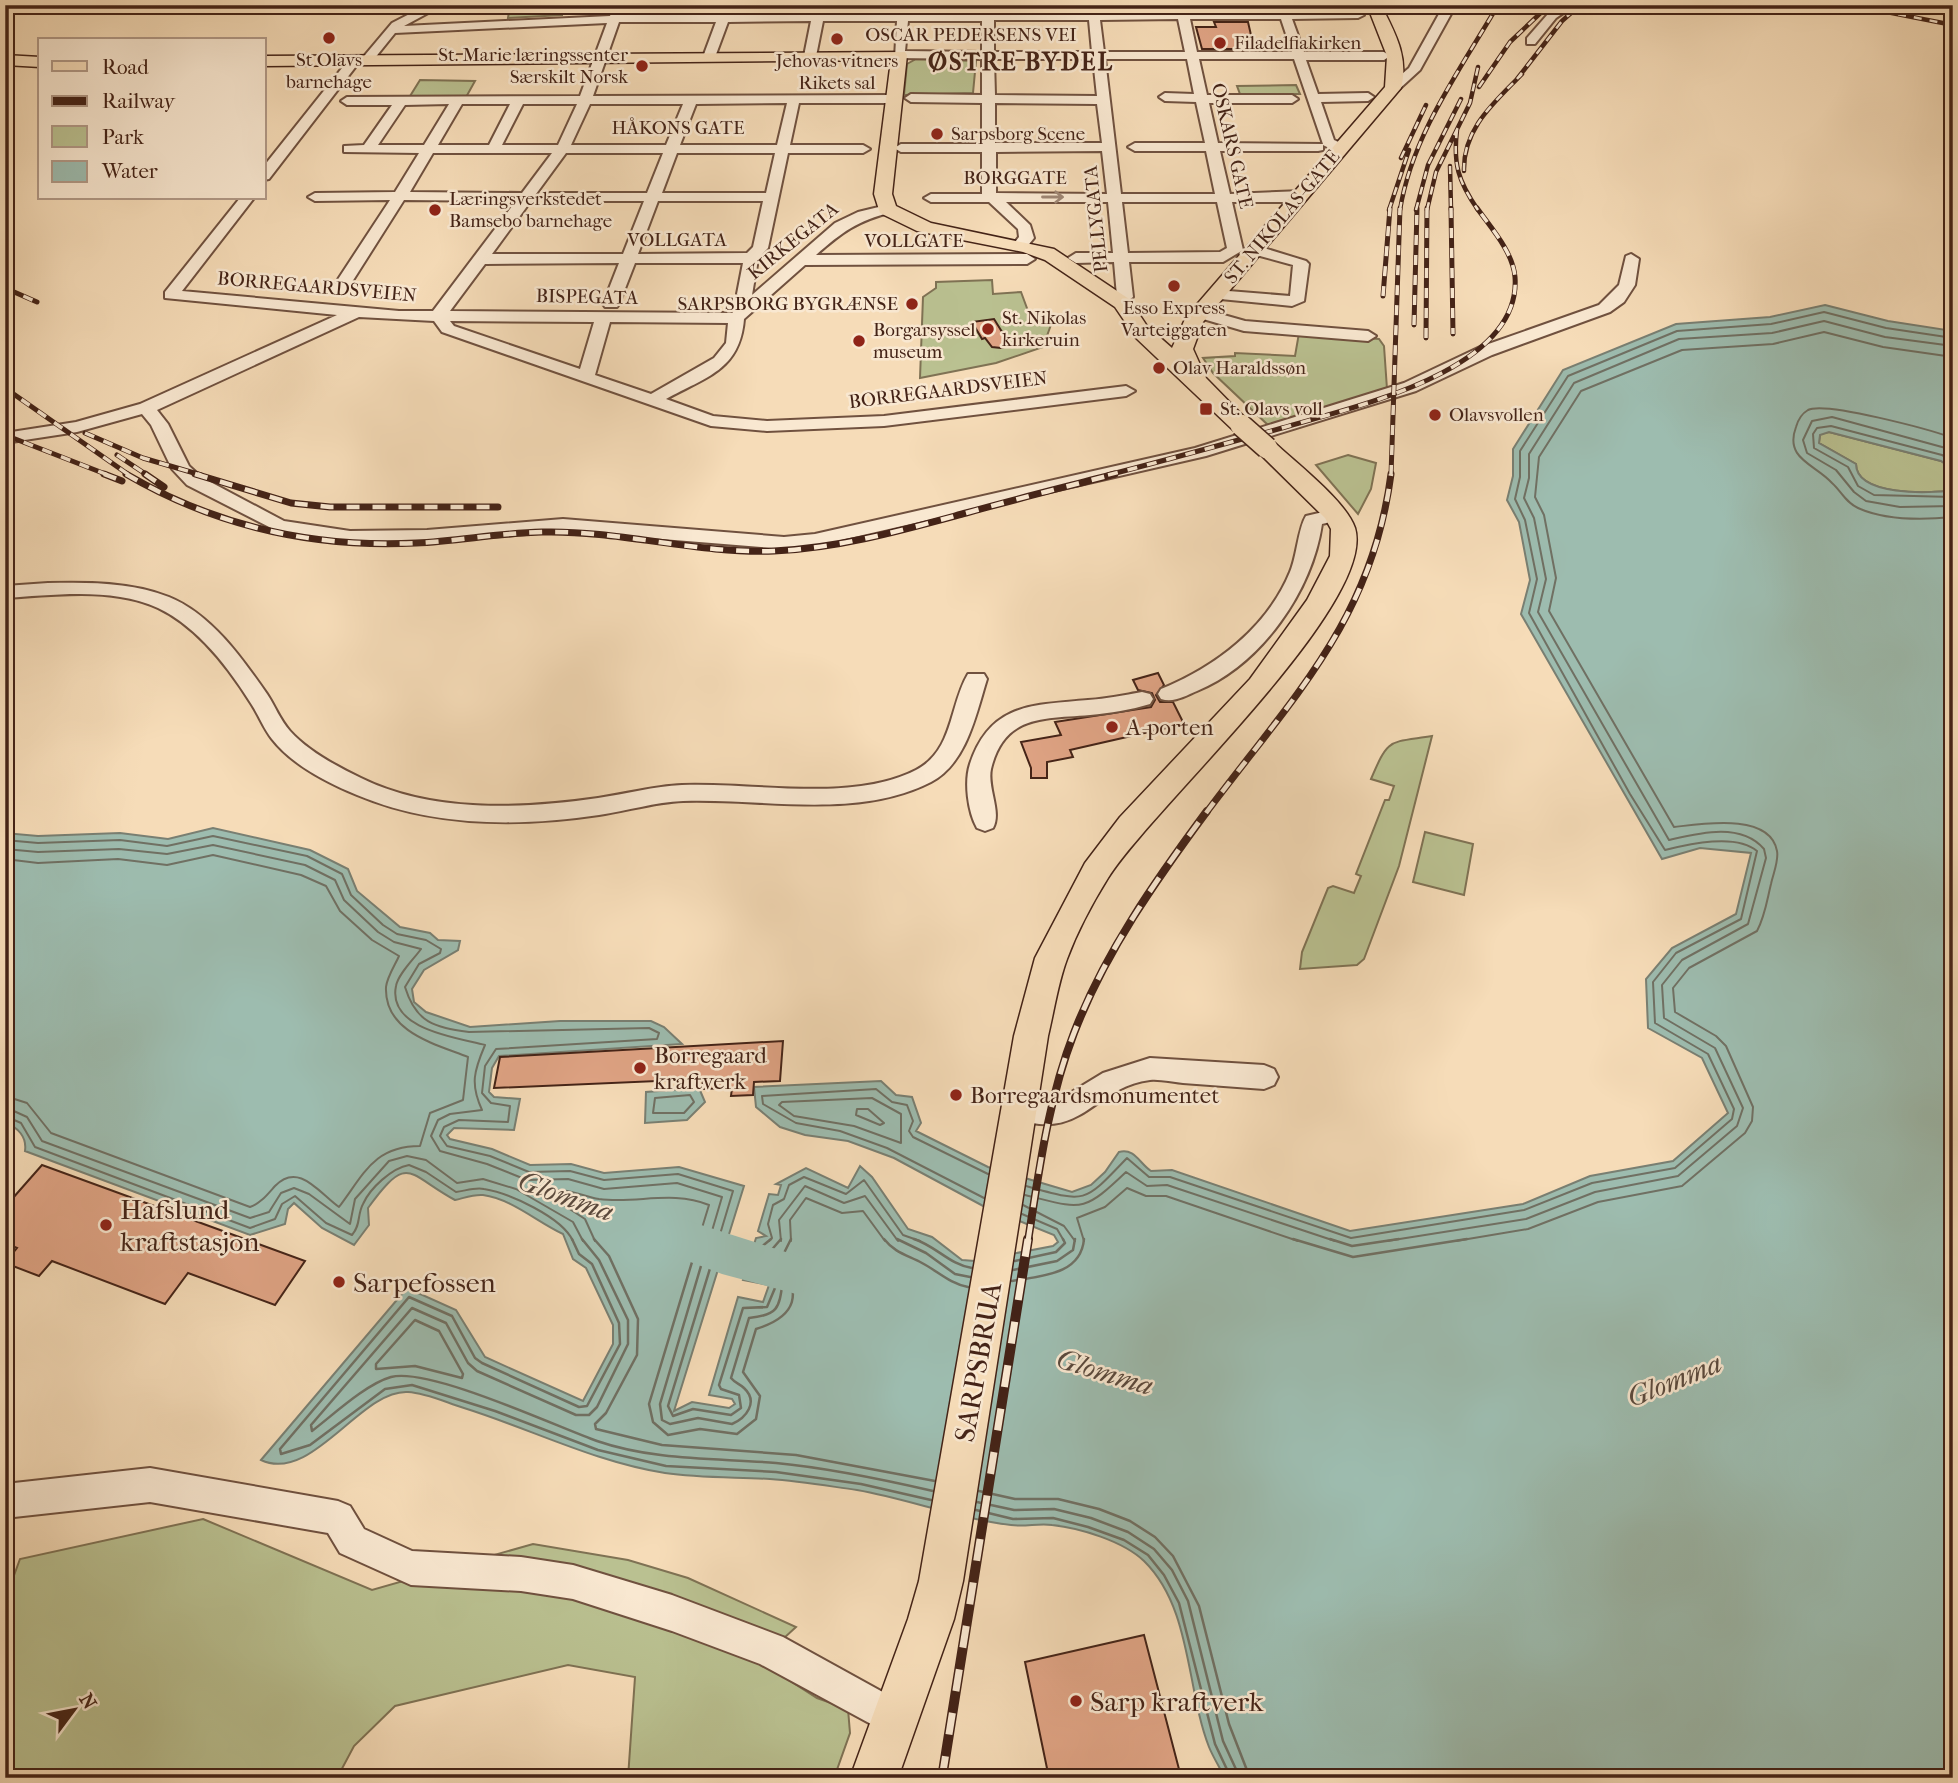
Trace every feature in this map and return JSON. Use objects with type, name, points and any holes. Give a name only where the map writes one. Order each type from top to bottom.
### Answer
[{"type":"main road","points":[[1374,5],[1397,57],[1398,74],[1393,88]]},
{"type":"main road","points":[[899,55],[903,99],[883,194],[887,209],[925,226],[1024,253],[1057,258],[1089,283],[1121,301],[1133,323],[1241,425]]},
{"type":"main road","name":"OSCAR PEDERSENS VEI","points":[[266,61],[899,55]]},
{"type":"main road","points":[[5,60],[38,62]]},
{"type":"main road","name":"ST. NIKOLAS-GATE","points":[[1152,342],[1196,317],[1303,195],[1370,106],[1393,88]]},
{"type":"main road","points":[[1196,317],[1182,349],[1198,382]]},
{"type":"main road","points":[[1152,342],[1163,358],[1310,488],[1331,515]]},
{"type":"main road","name":"SARPSBRUA","points":[[874,1778],[931,1619],[941,1581],[1027,1060],[1051,958],[1079,900],[1115,844],[1260,685],[1312,613],[1335,570],[1331,515]]},
{"type":"street","points":[[266,174],[360,61],[391,30],[437,5]]},
{"type":"street","points":[[438,316],[563,148],[585,100],[620,5]]},
{"type":"street","points":[[709,57],[728,5]]},
{"type":"street","points":[[1393,88],[1414,70],[1450,5]]},
{"type":"street","points":[[1531,41],[1552,16],[1569,5]]},
{"type":"street","name":"PELLYGATA","points":[[1093,10],[1122,257],[1125,297],[1121,301]]},
{"type":"street","name":"OSKARS GATE","points":[[1122,257],[1223,257],[1234,253],[1182,10]]},
{"type":"street","points":[[391,30],[614,19],[723,18],[819,11],[1284,10],[1357,15]]},
{"type":"street","points":[[1284,10],[1297,56],[1328,142],[1340,148]]},
{"type":"street","points":[[810,56],[819,11]]},
{"type":"street","points":[[899,55],[904,11]]},
{"type":"street","points":[[988,11],[987,99],[992,198],[1025,228],[1027,238],[1024,253]]},
{"type":"street","name":"OSCAR PEDERSENS VEI","points":[[899,55],[1384,56]]},
{"type":"street","points":[[1165,97],[1292,99]]},
{"type":"street","points":[[1312,98],[1370,106]]},
{"type":"street","points":[[586,377],[607,311],[691,99]]},
{"type":"street","points":[[745,294],[751,258],[760,248],[794,99]]},
{"type":"street","points":[[346,101],[1104,100]]},
{"type":"street","points":[[369,148],[401,101]]},
{"type":"street","points":[[340,290],[432,149],[458,101]]},
{"type":"street","points":[[494,148],[518,101]]},
{"type":"street","points":[[901,148],[1109,147]]},
{"type":"street","points":[[1135,147],[1318,147]]},
{"type":"street","name":"HÅKONS GATE","points":[[349,149],[863,149]]},
{"type":"street","name":"BORGGATE","points":[[931,198],[1224,198],[1303,195]]},
{"type":"street","points":[[315,197],[525,197]]},
{"type":"street","points":[[550,197],[772,197]]},
{"type":"street","name":"BORREGAARDSVEIEN","points":[[245,200],[171,295],[356,313],[438,316],[448,329],[711,421],[767,426],[884,421],[1126,391]]},
{"type":"street","name":"KIRKEGATA","points":[[736,318],[850,220],[887,209]]},
{"type":"street","points":[[1216,295],[1292,301],[1298,298],[1301,264],[1296,260],[1254,250]]},
{"type":"street","name":"VOLLGATE","points":[[801,260],[1024,253]]},
{"type":"street","points":[[1076,258],[1122,257]]},
{"type":"street","name":"VOLLGATA","points":[[478,259],[751,258]]},
{"type":"street","points":[[146,408],[159,424],[180,470],[194,481],[279,526],[350,537],[427,537],[563,525],[678,532],[784,543],[815,540],[1145,466],[1410,387],[1486,351],[1597,313],[1614,304],[1622,295],[1632,271],[1632,259]]},
{"type":"street","name":"BISPEGATA","points":[[438,316],[607,311],[736,318]]},
{"type":"street","points":[[5,438],[77,427],[146,408],[356,313]]},
{"type":"street","points":[[1196,317],[1244,326],[1368,336]]},
{"type":"street","points":[[652,401],[720,362],[734,343],[736,318]]},
{"type":"street","points":[[1169,694],[1190,687],[1227,666],[1257,636],[1289,589],[1312,541],[1313,520],[1331,515]]},
{"type":"street","points":[[5,592],[48,588],[104,590],[150,599],[180,611],[212,638],[256,695],[281,735],[324,766],[365,789],[429,809],[499,811],[587,808],[680,793],[854,793],[900,785],[924,776],[943,762],[955,743],[976,679]]},
{"type":"street","points":[[985,822],[979,771],[990,741],[1012,718],[1027,712],[1087,708],[1142,699]]},
{"type":"street","points":[[1018,1127],[1034,1113],[1061,1113],[1113,1081],[1150,1069],[1264,1077]]},
{"type":"street","points":[[5,1501],[150,1485],[191,1491],[217,1499],[338,1518],[352,1541],[411,1568],[521,1574],[573,1582],[672,1613],[770,1650],[895,1719]]},
{"type":"green space","points":[[510,5],[562,5],[562,15],[508,18]]},
{"type":"green space","points":[[916,59],[976,61],[973,93],[904,95],[907,64]]},
{"type":"green space","points":[[420,80],[475,81],[465,99],[407,101]]},
{"type":"green space","points":[[1296,85],[1300,94],[1240,94],[1237,86]]},
{"type":"green space","points":[[992,280],[993,294],[1021,292],[1031,319],[1053,319],[1043,347],[996,363],[920,378],[923,297],[936,288],[936,282]]},
{"type":"green space","points":[[1299,333],[1379,339],[1384,346],[1387,389],[1268,425],[1213,373],[1203,358],[1235,356],[1235,353],[1295,356]]},
{"type":"green space","points":[[1829,432],[1941,461],[1953,469],[1953,490],[1896,491],[1868,482],[1859,474],[1856,464],[1819,443],[1820,434]]},
{"type":"green space","points":[[1348,455],[1376,463],[1371,489],[1358,514],[1316,465]]},
{"type":"green space","points":[[1432,736],[1399,866],[1364,959],[1357,965],[1300,969],[1302,952],[1328,888],[1333,886],[1354,893],[1361,876],[1356,874],[1385,800],[1389,800],[1394,786],[1371,779],[1382,756],[1392,744]]},
{"type":"green space","points":[[1425,832],[1473,844],[1464,895],[1413,882]]},
{"type":"green space","points":[[203,1519],[372,1590],[533,1544],[628,1560],[688,1578],[796,1627],[759,1661],[817,1698],[848,1709],[850,1733],[834,1778],[628,1778],[635,1677],[568,1665],[395,1706],[354,1746],[337,1778],[5,1778],[5,1600],[20,1559]]},
{"type":"water","points":[[1825,305],[1888,321],[1953,331],[1953,469],[1941,461],[1829,432],[1820,435],[1819,443],[1856,464],[1859,474],[1868,482],[1881,487],[1912,492],[1953,490],[1953,1778],[1225,1778],[1211,1751],[1202,1724],[1180,1625],[1160,1580],[1135,1554],[1101,1537],[1052,1525],[992,1522],[857,1490],[781,1480],[678,1475],[639,1468],[588,1453],[437,1398],[408,1392],[390,1395],[372,1405],[318,1448],[299,1459],[280,1464],[261,1460],[407,1288],[456,1310],[485,1357],[583,1401],[613,1344],[613,1325],[586,1268],[573,1259],[563,1234],[514,1206],[483,1195],[455,1200],[409,1173],[392,1179],[368,1208],[369,1225],[354,1245],[322,1228],[294,1203],[288,1209],[285,1224],[250,1235],[25,1151],[25,1141],[21,1133],[5,1123],[5,833],[38,836],[120,833],[168,839],[213,828],[310,850],[348,869],[357,891],[400,927],[430,933],[438,940],[460,941],[458,950],[424,970],[412,989],[414,1002],[426,1012],[470,1027],[560,1021],[651,1021],[664,1027],[682,1044],[499,1056],[492,1068],[489,1092],[494,1097],[520,1099],[514,1130],[454,1128],[447,1135],[450,1139],[492,1149],[530,1165],[571,1164],[604,1173],[679,1167],[744,1186],[674,1411],[692,1402],[729,1408],[735,1404],[732,1399],[709,1395],[738,1297],[763,1302],[769,1285],[743,1280],[756,1238],[766,1236],[758,1231],[769,1194],[778,1195],[781,1185],[776,1184],[806,1168],[848,1188],[860,1166],[872,1177],[908,1229],[932,1237],[962,1260],[975,1261],[1053,1246],[1058,1242],[1054,1235],[985,1207],[894,1158],[848,1141],[805,1135],[780,1127],[756,1107],[754,1087],[881,1081],[896,1095],[912,1097],[921,1123],[916,1131],[988,1167],[1072,1192],[1091,1185],[1105,1172],[1119,1152],[1124,1151],[1133,1154],[1151,1171],[1172,1170],[1350,1231],[1523,1204],[1590,1176],[1673,1161],[1728,1113],[1702,1058],[1648,1028],[1646,979],[1672,948],[1736,914],[1751,853],[1700,848],[1662,859],[1521,614],[1530,580],[1519,522],[1507,500],[1513,476],[1513,449],[1563,370],[1676,324],[1770,317]]},
{"type":"water","points":[[699,1088],[705,1102],[687,1120],[645,1123],[646,1092]]},
{"type":"building","name":"Filadelfiakirken","points":[[1214,22],[1248,22],[1251,35],[1237,35],[1241,49],[1202,49],[1196,27],[1216,27]]},
{"type":"building","name":"St. Nikolas kirkeruin","points":[[994,319],[1007,340],[1005,347],[992,347],[985,338],[982,339],[972,322]]},
{"type":"building","name":"A-porten","points":[[1158,673],[1164,685],[1156,695],[1160,702],[1173,702],[1184,724],[1070,750],[1073,757],[1047,762],[1047,778],[1031,778],[1031,768],[1021,742],[1061,735],[1055,722],[1151,707],[1155,700],[1152,693],[1138,690],[1133,680]]},
{"type":"building","name":"Borregaard kraftverk","points":[[783,1041],[780,1081],[754,1082],[753,1095],[731,1096],[732,1088],[702,1089],[703,1079],[494,1088],[500,1057]]},
{"type":"building","name":"Hafslund kraftstasjon","points":[[42,1165],[305,1261],[275,1305],[188,1273],[165,1304],[52,1261],[39,1276],[5,1263],[17,1248],[5,1243],[5,1207]]},
{"type":"building","name":"Sarp kraftverk","points":[[1144,1635],[1180,1773],[1162,1778],[1049,1778],[1025,1662]]},
{"type":"waterway","name":"Glomma","points":[[679,1238],[722,1254],[796,1274]]},
{"type":"railway","points":[[1400,210],[1406,182],[1426,129],[1498,5]]},
{"type":"railway","points":[[1479,87],[1510,42],[1549,5]]},
{"type":"railway","points":[[1517,79],[1562,21],[1580,5]]},
{"type":"railway","points":[[1851,5],[1953,25]]},
{"type":"railway","points":[[1427,210],[1436,172],[1470,103],[1478,67]]},
{"type":"railway","points":[[1464,171],[1469,142],[1482,117],[1522,74]]},
{"type":"railway","points":[[1416,210],[1428,165],[1461,99]]},
{"type":"railway","points":[[1401,158],[1426,105]]},
{"type":"railway","points":[[1457,130],[1458,172],[1478,210]]},
{"type":"railway","points":[[1389,210],[1409,150]]},
{"type":"railway","points":[[1450,166],[1451,210]]},
{"type":"railway","points":[[1383,296],[1390,208]]},
{"type":"railway","points":[[1394,393],[1400,208]]},
{"type":"railway","points":[[1414,325],[1417,208]]},
{"type":"railway","points":[[1426,338],[1427,208]]},
{"type":"railway","points":[[1451,208],[1453,334]]},
{"type":"railway","points":[[1394,393],[1426,381],[1462,361],[1491,338],[1510,310],[1515,277],[1510,258],[1477,208]]},
{"type":"railway","points":[[5,288],[37,302]]},
{"type":"railway","points":[[5,388],[129,475]]},
{"type":"railway","points":[[1108,475],[1348,409],[1394,393]]},
{"type":"railway","points":[[1391,475],[1394,393]]},
{"type":"railway","points":[[85,433],[143,458],[201,475]]},
{"type":"railway","points":[[5,435],[108,475]]},
{"type":"railway","points":[[117,455],[147,475]]},
{"type":"railway","points":[[104,474],[122,481]]},
{"type":"railway","points":[[126,474],[160,492],[229,520],[265,530],[339,542],[416,543],[526,533],[571,532],[745,551],[799,549],[871,537],[1115,474]]},
{"type":"railway","points":[[145,474],[164,487]]},
{"type":"railway","points":[[195,474],[291,503],[330,507],[498,507]]},
{"type":"railway","points":[[1206,813],[1297,694],[1347,616],[1366,573],[1381,526],[1391,474]]},
{"type":"railway","points":[[1028,1241],[1051,1110],[1074,1033],[1116,945],[1169,863],[1207,811]]},
{"type":"railway","points":[[942,1778],[1028,1239]]},
{"type":"place","name":"St Olavs barnehage","points":[[329,38]]},
{"type":"place","name":"Jehovas vitners Rikets sal","points":[[837,39]]},
{"type":"place","name":"Filadelfiakirken","points":[[1220,43]]},
{"type":"place","name":"St. Marie læringssenter Særskilt Norsk","points":[[642,66]]},
{"type":"place","name":"Sarpsborg Scene","points":[[937,134]]},
{"type":"place","name":"Læringsverkstedet Bamsebo barnehage","points":[[435,210]]},
{"type":"place","name":"Esso Express Varteiggaten","points":[[1174,286]]},
{"type":"place","name":"SARPSBORG BYGRÆNSE","points":[[912,304]]},
{"type":"place","name":"St. Nikolas kirkeruin","points":[[988,329]]},
{"type":"place","name":"Borgarsyssel museum","points":[[859,341]]},
{"type":"place","name":"Olav Haraldssøn","points":[[1159,368]]},
{"type":"place","name":"St. Olavs voll","points":[[1206,409]]},
{"type":"place","name":"Olavsvollen","points":[[1435,415]]},
{"type":"place","name":"A-porten","points":[[1112,727]]},
{"type":"place","name":"Borregaard kraftverk","points":[[640,1068]]},
{"type":"place","name":"Borregaardsmonumentet","points":[[956,1095]]},
{"type":"place","name":"Hafslund kraftstasjon","points":[[106,1225]]},
{"type":"place","name":"Sarpefossen","points":[[339,1282]]},
{"type":"place","name":"Sarp kraftverk","points":[[1076,1701]]},
{"type":"district","name":"ØSTRE BYDEL","points":[[1021,62]]}]
